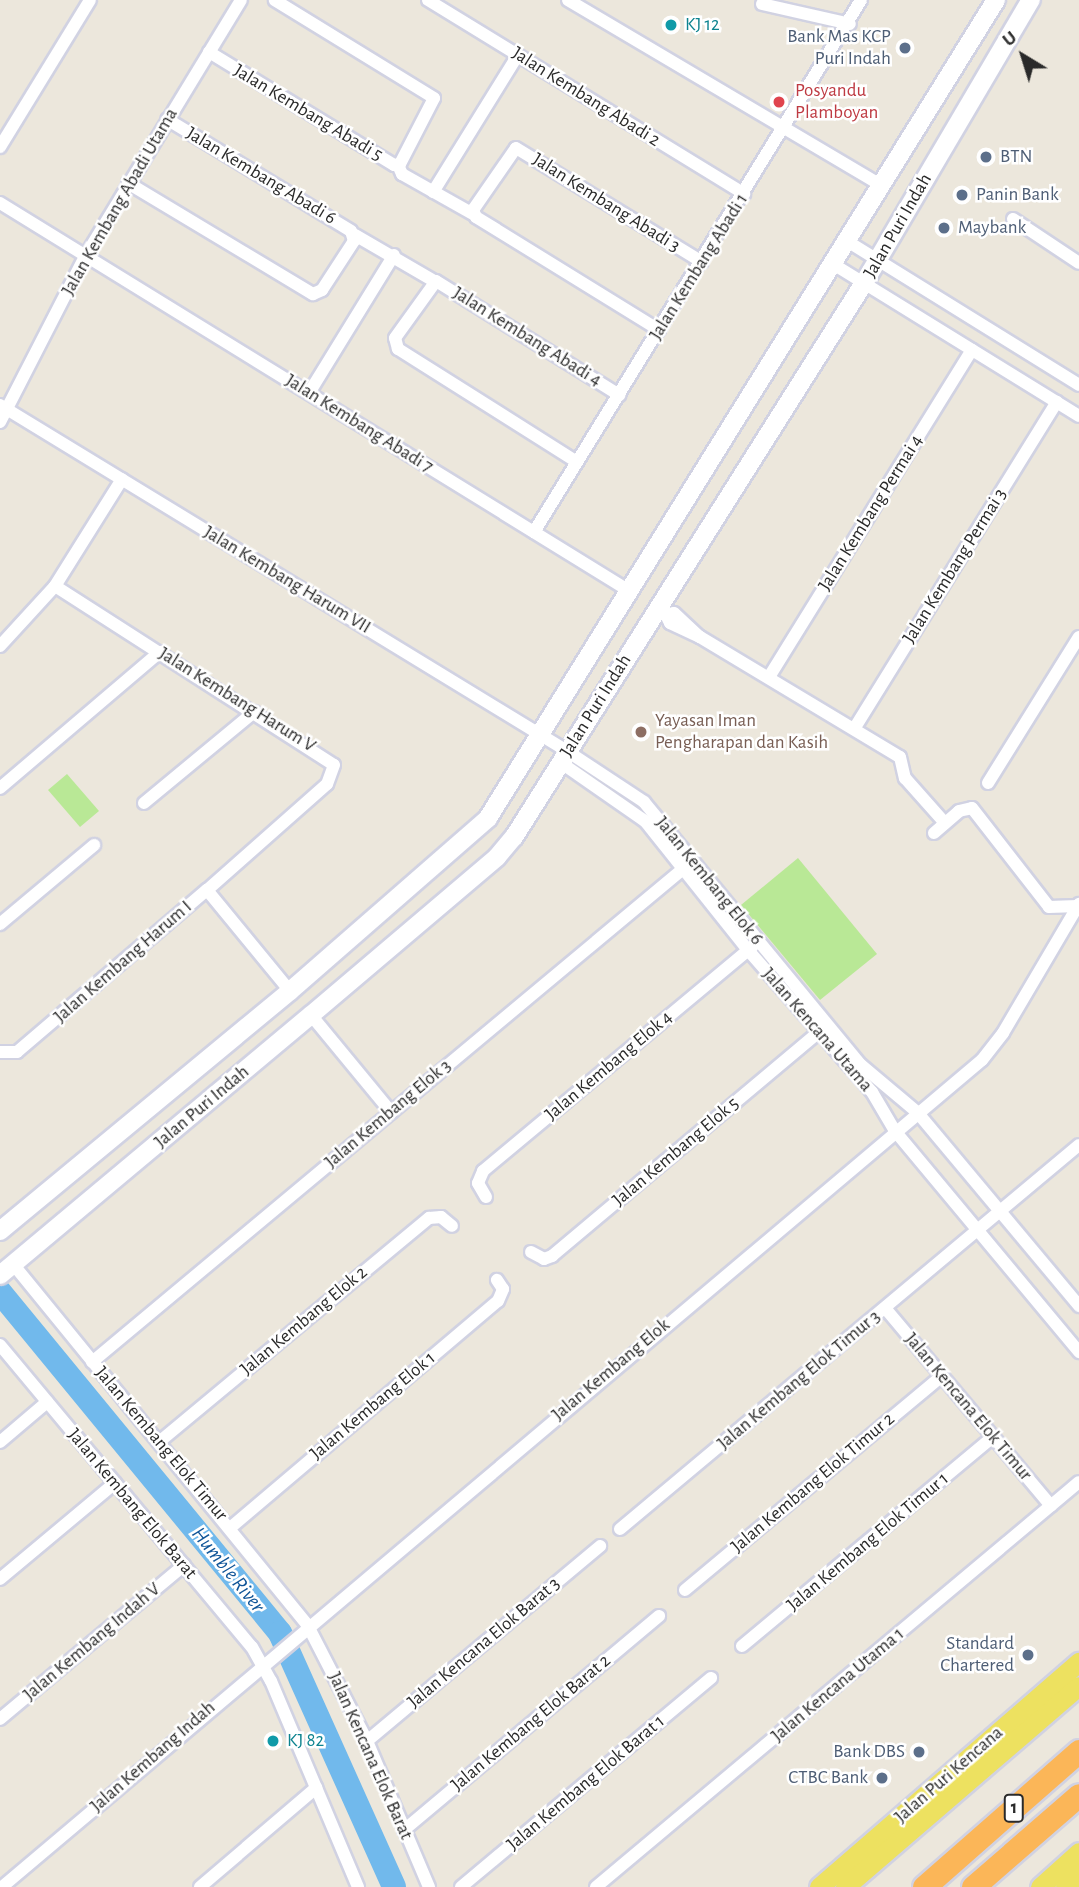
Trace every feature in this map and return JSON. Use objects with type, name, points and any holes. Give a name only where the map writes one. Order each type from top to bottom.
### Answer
[{"type":"highway","name":"1","points":[[924,1887],[1079,1751]]},
{"type":"highway","name":"1","points":[[973,1887],[1079,1795]]},
{"type":"main road","name":"Jalan Puri Indah","points":[[0,1231],[290,991],[483,823],[631,592],[881,185],[1000,0]]},
{"type":"main road","points":[[1000,0],[1021,16]]},
{"type":"main road","name":"Jalan Puri Indah","points":[[7,1269],[497,857],[662,612],[878,261],[1031,0]]},
{"type":"main road","name":"Jalan Puri Kencana","points":[[818,1887],[1079,1662]]},
{"type":"main road","name":"Jalan Puri Kencana","points":[[845,1887],[1079,1686]]},
{"type":"main road","points":[[1040,1887],[1079,1852]]},
{"type":"main road","points":[[1065,1887],[1079,1874]]},
{"type":"street","points":[[0,146],[90,0]]},
{"type":"street","name":"Jalan Kembang Abadi Utama","points":[[0,422],[4,407],[86,255],[241,0]]},
{"type":"street","name":"Jalan Kembang Abadi 5","points":[[209,52],[398,165],[434,98],[275,0]]},
{"type":"street","name":"Jalan Kembang Abadi 2","points":[[428,0],[744,194]]},
{"type":"street","points":[[568,0],[881,185]]},
{"type":"street","name":"Jalan Kembang Abadi 1","points":[[534,532],[850,24],[861,0]]},
{"type":"street","points":[[762,4],[850,24]]},
{"type":"street","points":[[433,192],[518,55]]},
{"type":"street","name":"Jalan Kembang Abadi 6","points":[[128,183],[313,294],[322,290],[355,235],[167,119]]},
{"type":"street","name":"Jalan Kembang Abadi 3","points":[[473,214],[516,148],[702,262]]},
{"type":"street","points":[[398,165],[402,174],[473,214],[659,330]]},
{"type":"street","name":"Jalan Kembang Abadi 7","points":[[0,203],[631,592]]},
{"type":"street","points":[[1013,219],[1079,263]]},
{"type":"street","points":[[355,235],[394,255],[434,281]]},
{"type":"street","points":[[847,241],[1079,385]]},
{"type":"street","points":[[309,393],[394,255]]},
{"type":"street","points":[[833,264],[1079,416]]},
{"type":"street","name":"Jalan Kembang Abadi 4","points":[[577,462],[396,347],[395,338],[434,281],[620,395]]},
{"type":"street","name":"Jalan Kembang Permai 4","points":[[769,677],[972,350]]},
{"type":"street","name":"Jalan Kembang Permai 3","points":[[854,729],[1057,402]]},
{"type":"street","name":"Jalan Kembang Harum VII","points":[[4,407],[540,734],[564,757]]},
{"type":"street","points":[[0,646],[55,586],[122,479]]},
{"type":"street","name":"Jalan Kembang Harum V","points":[[55,586],[330,758],[334,774],[207,890]]},
{"type":"street","points":[[662,612],[674,613],[700,637],[900,757],[905,778],[945,823]]},
{"type":"street","points":[[988,783],[1079,637]]},
{"type":"street","points":[[0,788],[160,652]]},
{"type":"street","points":[[144,803],[254,712]]},
{"type":"street","name":"Jalan Kembang Elok 6","points":[[564,757],[649,816],[825,1034],[886,1088]]},
{"type":"street","points":[[934,833],[945,823],[972,808],[1049,907],[1078,905]]},
{"type":"street","name":"Jalan Kencana Utama","points":[[649,816],[684,868],[753,946]]},
{"type":"street","points":[[0,924],[94,845]]},
{"type":"street","name":"Jalan Kembang Elok 3","points":[[92,1362],[684,868]]},
{"type":"street","name":"Jalan Kembang Harum I","points":[[0,1052],[17,1052],[207,890],[290,991]]},
{"type":"street","name":"Jalan Kembang Elok","points":[[307,1627],[993,1047],[1078,905]]},
{"type":"street","name":"Jalan Kembang Elok 4","points":[[486,1197],[478,1183],[483,1171],[753,946]]},
{"type":"street","points":[[311,1015],[391,1112]]},
{"type":"street","name":"Jalan Kencana Utama","points":[[825,1034],[872,1092],[895,1131],[1079,1352]]},
{"type":"street","name":"Jalan Kembang Elok 5","points":[[531,1252],[544,1259],[552,1255],[825,1034]]},
{"type":"street","name":"Jalan Kencana Utama","points":[[886,1088],[917,1112],[1079,1306]]},
{"type":"street","name":"Jalan Kembang Elok Timur 3","points":[[620,1529],[1079,1145]]},
{"type":"street","name":"Jalan Kembang Elok 2","points":[[159,1442],[429,1218],[441,1217],[452,1226]]},
{"type":"street","name":"Jalan Kembang Elok Timur","points":[[7,1269],[92,1362],[230,1528],[307,1627]]},
{"type":"street","name":"Jalan Kembang Elok 1","points":[[230,1528],[498,1301],[503,1289],[497,1280]]},
{"type":"street","name":"Jalan Kencana Elok Timur","points":[[885,1308],[1051,1506]]},
{"type":"street","name":"Jalan Kembang Elok Barat","points":[[0,1345],[266,1661],[358,1887]]},
{"type":"street","name":"Jalan Kembang Elok Timur 2","points":[[685,1590],[942,1376]]},
{"type":"street","points":[[0,1441],[47,1402]]},
{"type":"street","name":"Jalan Kembang Elok Timur 1","points":[[742,1646],[993,1437]]},
{"type":"street","name":"Jalan Kencana Utama 1","points":[[596,1887],[1079,1482]]},
{"type":"street","points":[[0,1579],[115,1483]]},
{"type":"street","name":"Jalan Kencana Elok Barat 3","points":[[367,1741],[600,1546]]},
{"type":"street","name":"Jalan Kembang Indah V","points":[[0,1718],[184,1565]]},
{"type":"street","name":"Jalan Kembang Elok Barat 2","points":[[404,1830],[659,1616]]},
{"type":"street","name":"Jalan Kembang Indah","points":[[2,1887],[307,1627]]},
{"type":"street","name":"Jalan Kencana Elok Barat","points":[[307,1627],[367,1741],[429,1887]]},
{"type":"street","name":"Jalan Kembang Elok Barat 1","points":[[461,1887],[711,1678]]},
{"type":"street","points":[[200,1887],[316,1788]]},
{"type":"green space","points":[[67,774],[99,811],[80,827],[48,790]]},
{"type":"green space","points":[[798,858],[877,954],[820,1000],[741,905]]},
{"type":"waterway","name":"Humble River","points":[[0,1292],[280,1633],[394,1887]]},
{"type":"place","name":"KJ 12","points":[[671,25]]},
{"type":"place","name":"Bank Mas KCP Puri Indah","points":[[905,48]]},
{"type":"place","name":"Posyandu Plamboyan","points":[[779,102]]},
{"type":"place","name":"BTN","points":[[986,157]]},
{"type":"place","name":"Panin Bank","points":[[962,195]]},
{"type":"place","name":"Maybank","points":[[944,228]]},
{"type":"place","name":"Yayasan Iman Pengharapan dan Kasih","points":[[641,732]]},
{"type":"place","name":"Standard Chartered","points":[[1028,1655]]},
{"type":"place","name":"KJ 82","points":[[273,1741]]},
{"type":"place","name":"Bank DBS","points":[[919,1752]]},
{"type":"place","name":"CTBC Bank","points":[[882,1778]]}]
